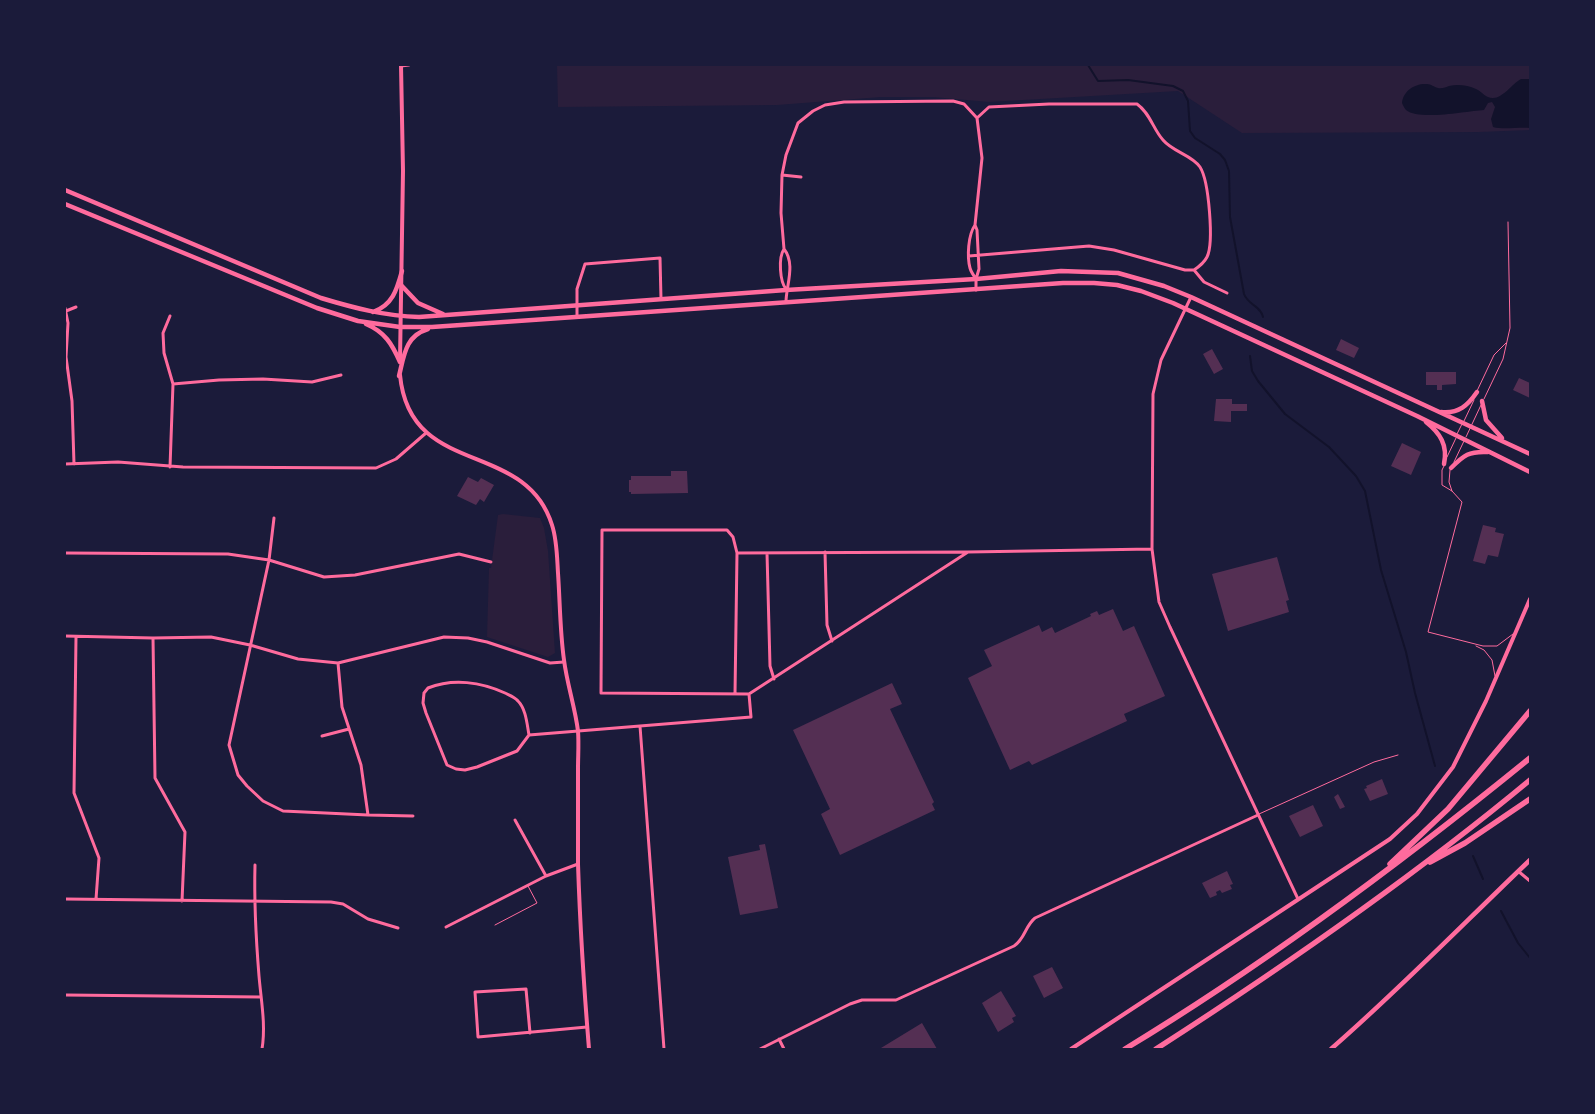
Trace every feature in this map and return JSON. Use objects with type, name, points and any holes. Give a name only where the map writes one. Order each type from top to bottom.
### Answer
[{"type":"highway","points":[[1369,884],[1448,809],[1530,711]]},
{"type":"highway","points":[[1125,1049],[1252,966],[1369,884],[1530,758]]},
{"type":"highway","points":[[1156,1049],[1300,954],[1415,870],[1530,780]]},
{"type":"highway","points":[[1415,870],[1465,843],[1530,799]]},
{"type":"main road","points":[[65,190],[321,298],[360,310],[400,317],[786,290],[976,279],[1061,271],[1118,273],[1140,278],[1191,297],[1530,454]]},
{"type":"main road","points":[[77,209],[82,197]]},
{"type":"main road","points":[[65,204],[302,302],[375,328],[386,336],[400,362]]},
{"type":"main road","points":[[372,312],[380,309],[391,300],[402,270]]},
{"type":"main road","points":[[358,321],[400,327],[432,327],[1063,283],[1117,285],[1141,291],[1186,309],[1465,438],[1530,472]]},
{"type":"main road","points":[[401,285],[418,303],[447,315]]},
{"type":"main road","points":[[400,376],[406,347],[410,340],[422,330],[432,327]]},
{"type":"main road","points":[[1291,357],[1296,346]]},
{"type":"main road","points":[[1438,411],[1460,410],[1468,404],[1477,392]]},
{"type":"main road","points":[[1482,401],[1486,420],[1504,441]]},
{"type":"main road","points":[[1417,416],[1437,431],[1442,438],[1445,447],[1444,464]]},
{"type":"main road","points":[[1450,468],[1469,453],[1492,452]]},
{"type":"main road","points":[[1331,1049],[1491,900],[1530,860]]},
{"type":"street","points":[[409,65],[401,66],[403,172],[400,376],[404,398],[410,412],[426,433],[447,447],[510,472],[532,491],[548,514],[555,536],[564,662],[578,732],[578,864],[589,1049]]},
{"type":"street","points":[[786,302],[786,290],[790,282],[787,253],[784,249],[781,213],[782,175],[786,155],[798,123],[826,105],[844,102],[953,101],[964,104],[977,118],[982,158],[975,225],[977,230],[979,269],[976,279],[976,290]]},
{"type":"street","points":[[969,256],[1089,246],[1114,250],[1185,270],[1194,270],[1207,259],[1211,238],[1205,177],[1194,160],[1163,140],[1144,109],[1137,104],[1049,104],[989,107],[977,118]]},
{"type":"street","points":[[782,175],[801,177]]},
{"type":"street","points":[[975,225],[972,229],[969,256],[970,269],[976,279]]},
{"type":"street","points":[[784,249],[781,253],[782,283],[786,290]]},
{"type":"street","points":[[576,317],[577,289],[585,264],[660,258],[661,299]]},
{"type":"street","points":[[1194,270],[1204,282],[1227,293]]},
{"type":"street","points":[[1191,297],[1161,360],[1153,394],[1152,548],[1159,602],[1298,899]]},
{"type":"street","points":[[74,464],[72,401],[66,357],[68,323],[66,309],[76,307]]},
{"type":"street","points":[[170,316],[163,333],[164,353],[172,384],[170,467]]},
{"type":"street","points":[[172,384],[263,379],[312,382],[341,375]]},
{"type":"street","points":[[65,464],[118,462],[170,467],[376,468],[396,459],[426,433]]},
{"type":"street","points":[[274,518],[269,560],[229,745],[238,775],[263,801],[283,811],[413,816]]},
{"type":"street","points":[[735,694],[737,553],[733,537],[727,530],[602,530],[601,693],[735,694],[749,694],[968,552]]},
{"type":"street","points":[[737,553],[968,552],[1152,548]]},
{"type":"street","points":[[825,552],[826,625],[832,641]]},
{"type":"street","points":[[65,553],[228,554],[269,560],[324,578],[355,575],[459,554],[491,562]]},
{"type":"street","points":[[767,553],[770,666],[774,679]]},
{"type":"street","points":[[1071,1049],[1390,839],[1417,814],[1453,767],[1496,678],[1530,599]]},
{"type":"street","points":[[65,636],[211,637],[250,645],[298,659],[338,663],[444,638],[468,638],[487,642],[550,663],[564,662]]},
{"type":"street","points":[[76,636],[74,793],[99,858],[96,899]]},
{"type":"street","points":[[153,638],[155,778],[184,832],[182,901]]},
{"type":"street","points":[[338,663],[342,707],[361,765],[368,815]]},
{"type":"street","points":[[472,682],[496,689],[518,701],[524,714],[529,735],[518,751],[477,767],[465,770],[456,769],[448,765],[429,721],[423,703],[424,693],[428,688],[448,683],[472,682]]},
{"type":"street","points":[[529,735],[751,717],[749,694]]},
{"type":"street","points":[[640,726],[664,1049]]},
{"type":"street","points":[[322,736],[350,729]]},
{"type":"street","points":[[760,1049],[856,1002],[896,1000],[1014,946],[1022,940],[1027,927],[1034,918],[1258,815]]},
{"type":"street","points":[[515,820],[546,876]]},
{"type":"street","points":[[446,927],[527,885],[578,864]]},
{"type":"street","points":[[254,865],[254,902],[264,1028],[262,1049]]},
{"type":"street","points":[[1518,871],[1530,881]]},
{"type":"street","points":[[65,899],[337,903],[343,904],[368,919],[398,928]]},
{"type":"street","points":[[530,1033],[526,988],[475,992],[478,1037],[530,1033],[588,1027]]},
{"type":"street","points":[[65,995],[261,997]]},
{"type":"street","points":[[779,1039],[784,1049]]},
{"type":"lane","points":[[1452,492],[1449,482],[1450,468],[1503,359],[1510,328],[1508,222]]},
{"type":"lane","points":[[1506,343],[1494,355],[1442,470],[1442,485],[1462,502],[1428,632],[1474,644],[1497,646],[1516,632]]},
{"type":"lane","points":[[1474,644],[1489,656],[1494,665],[1496,678]]},
{"type":"lane","points":[[1258,815],[1374,762],[1398,754]]},
{"type":"lane","points":[[494,925],[537,903],[527,885]]},
{"type":"shaded area","points":[[557,65],[1530,65],[1530,130],[1242,133],[1178,91],[989,102],[933,97],[881,97],[777,105],[558,107]]},
{"type":"shaded area","points":[[1521,79],[1530,79],[1530,128],[1493,127],[1491,119],[1495,107],[1492,102],[1488,103],[1484,110],[1432,115],[1412,113],[1406,110],[1402,103],[1407,91],[1418,85],[1428,84],[1439,88],[1455,85],[1466,86],[1493,98],[1500,96]]},
{"type":"shaded area","points":[[498,515],[540,518],[544,528],[548,551],[555,653],[548,657],[487,637],[489,568],[491,568]]},
{"type":"building","points":[[1341,339],[1359,348],[1354,358],[1336,350]]},
{"type":"building","points":[[1212,349],[1223,369],[1214,374],[1203,354]]},
{"type":"building","points":[[1426,372],[1456,372],[1456,384],[1442,385],[1442,390],[1437,390],[1437,385],[1426,385]]},
{"type":"building","points":[[1519,378],[1530,383],[1530,398],[1513,390]]},
{"type":"building","points":[[1216,399],[1232,399],[1232,404],[1247,404],[1247,411],[1231,411],[1231,422],[1214,421]]},
{"type":"building","points":[[1402,443],[1421,452],[1411,475],[1391,466]]},
{"type":"building","points":[[671,471],[687,471],[688,493],[631,494],[629,492],[631,476],[671,476]]},
{"type":"building","points":[[468,477],[478,482],[481,478],[494,485],[484,502],[480,499],[476,505],[457,496]]},
{"type":"building","points":[[1483,525],[1496,528],[1495,532],[1504,534],[1498,557],[1488,555],[1485,564],[1473,561]]},
{"type":"building","points":[[1277,557],[1289,600],[1286,601],[1289,612],[1228,631],[1212,574]]},
{"type":"building","points":[[1113,609],[1123,631],[1134,626],[1165,696],[1124,714],[1127,721],[1032,765],[1029,761],[1010,770],[968,678],[992,666],[984,650],[1039,625],[1042,632],[1052,627],[1055,633],[1091,616],[1090,614],[1097,611],[1099,615]]},
{"type":"building","points":[[892,683],[902,704],[890,709],[934,802],[932,804],[935,810],[840,855],[821,814],[830,809],[793,730]]},
{"type":"building","points":[[1382,779],[1388,794],[1370,801],[1364,789],[1367,788],[1366,786]]},
{"type":"building","points":[[1338,794],[1345,807],[1340,809],[1334,797]]},
{"type":"building","points":[[1313,805],[1323,826],[1300,837],[1289,816]]},
{"type":"building","points":[[765,844],[778,908],[740,915],[728,857],[760,850],[759,845]]},
{"type":"building","points":[[1227,871],[1233,884],[1230,885],[1232,889],[1222,893],[1220,890],[1216,892],[1217,895],[1210,898],[1202,883]]},
{"type":"building","points":[[1052,967],[1063,988],[1044,998],[1033,976]]},
{"type":"building","points":[[1001,991],[1016,1016],[1012,1018],[1014,1022],[998,1032],[982,1003]]},
{"type":"building","points":[[922,1023],[937,1049],[881,1048]]},
{"type":"waterway","points":[[1088,65],[1098,81],[1128,80],[1173,86],[1183,91],[1188,101],[1190,131],[1195,138],[1220,154],[1225,160],[1229,171],[1230,217],[1244,294],[1248,301],[1260,310],[1263,317]]},
{"type":"waterway","points":[[1250,356],[1252,371],[1258,381],[1285,414],[1329,447],[1356,476],[1365,491],[1381,570],[1406,652],[1435,766]]},
{"type":"waterway","points":[[1473,856],[1483,879]]},
{"type":"waterway","points":[[1501,911],[1518,943],[1530,958]]}]
